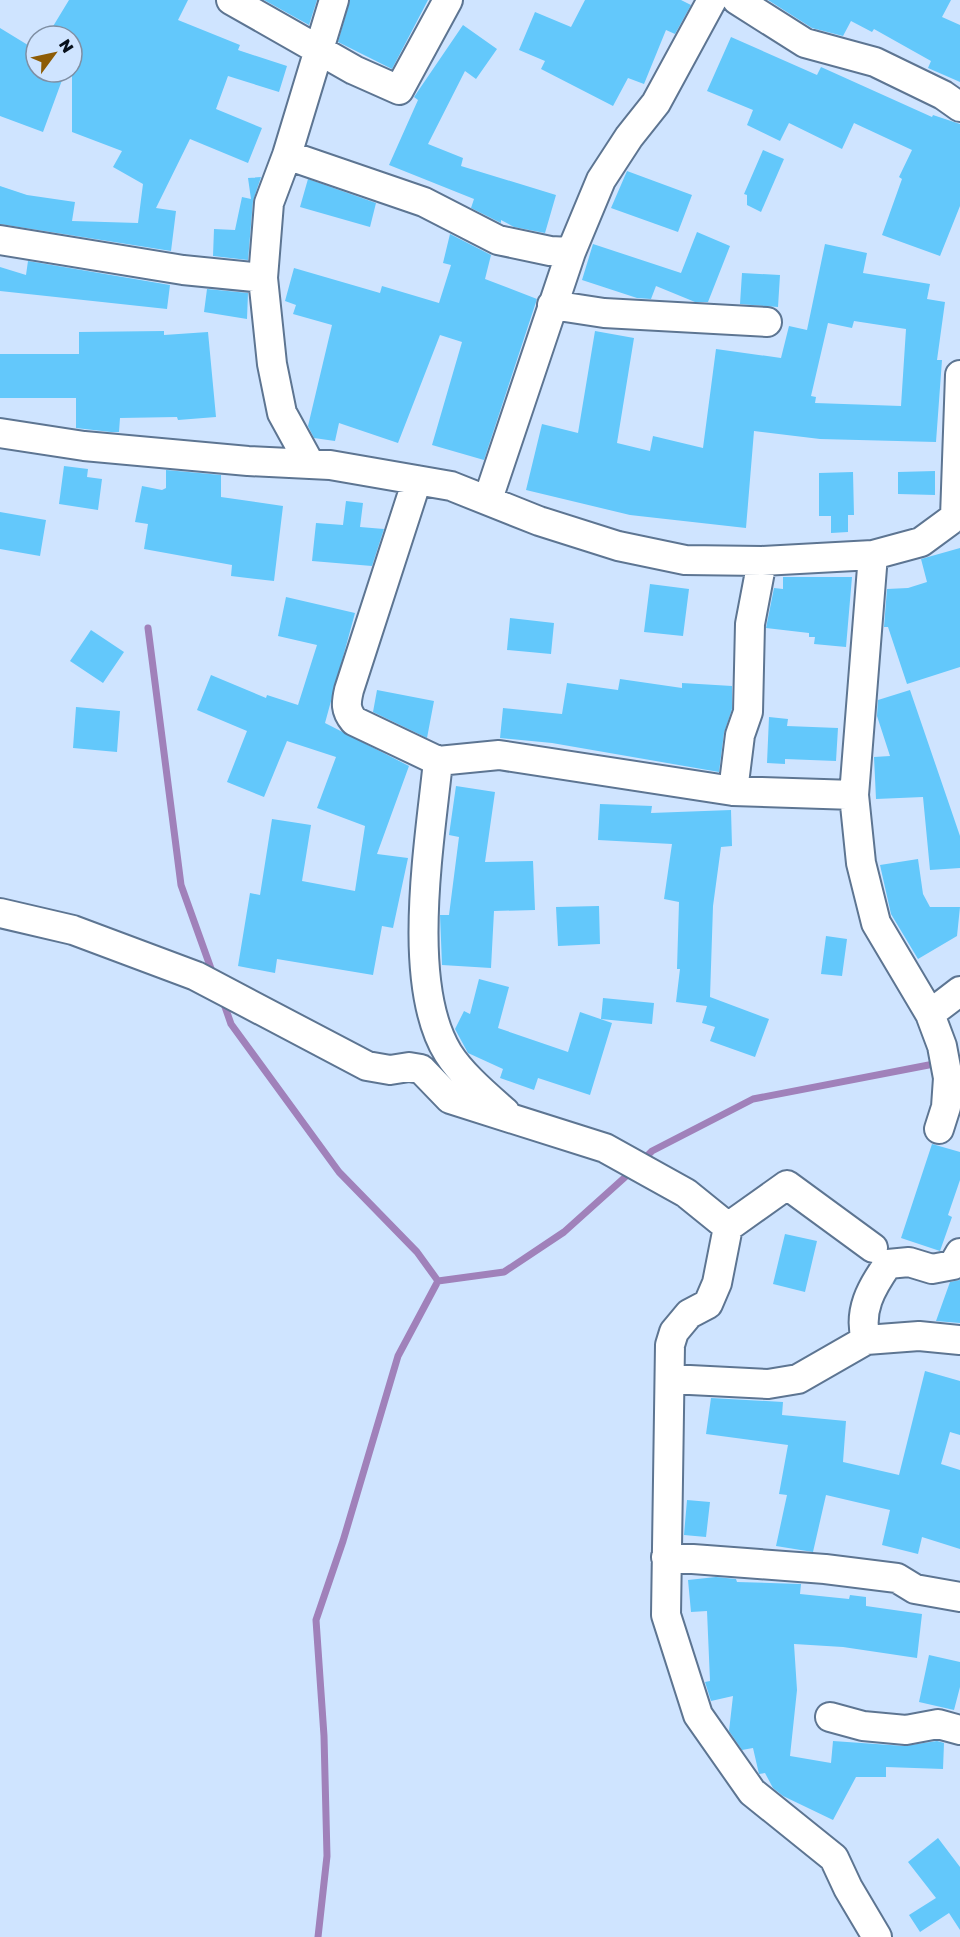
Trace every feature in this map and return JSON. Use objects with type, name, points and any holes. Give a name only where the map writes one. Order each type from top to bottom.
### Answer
[{"type":"street","points":[[231,0],[354,70],[399,90],[448,0]]},
{"type":"street","points":[[310,464],[282,413],[272,364],[262,278],[269,202],[334,0]]},
{"type":"street","points":[[488,499],[536,362],[552,305],[601,180],[629,137],[656,103],[712,0]]},
{"type":"street","points":[[747,3],[805,43],[875,62],[943,95],[960,107]]},
{"type":"street","points":[[286,155],[424,202],[498,240],[550,251],[571,252]]},
{"type":"street","points":[[0,240],[183,270],[262,278]]},
{"type":"street","points":[[552,305],[604,313],[767,322]]},
{"type":"street","points":[[0,433],[84,446],[330,465],[451,486],[539,521],[618,546],[685,561],[762,561],[873,555],[921,542],[958,519],[960,375]]},
{"type":"street","points":[[417,480],[346,706],[348,714],[354,721],[438,761],[499,755],[733,791],[854,795]]},
{"type":"street","points":[[873,555],[854,795],[861,863],[876,922],[930,1014],[942,1046],[948,1078],[946,1107],[939,1129]]},
{"type":"street","points":[[733,791],[740,735],[748,712],[750,624],[762,561]]},
{"type":"street","points":[[438,761],[427,867],[424,962],[432,1016],[448,1053],[484,1093],[513,1119]]},
{"type":"street","points":[[0,913],[73,930],[196,976],[367,1066],[390,1070],[410,1067],[421,1069],[450,1099],[605,1148],[686,1192],[728,1227]]},
{"type":"street","points":[[930,1014],[960,990]]},
{"type":"street","points":[[873,1248],[787,1185],[728,1227],[717,1283],[708,1304],[689,1314],[674,1332],[670,1345],[666,1615],[698,1715],[752,1792],[834,1858],[848,1888],[878,1937]]},
{"type":"street","points":[[866,1340],[862,1323],[866,1303],[888,1264],[909,1262],[932,1269],[953,1265],[960,1253]]},
{"type":"street","points":[[670,1379],[768,1384],[798,1379],[866,1340],[919,1336],[960,1340]]},
{"type":"street","points":[[666,1557],[825,1569],[897,1578],[915,1589],[960,1597]]},
{"type":"street","points":[[830,1717],[863,1726],[906,1731],[938,1724],[959,1727]]},
{"type":"building","points":[[69,0],[188,0],[178,20],[240,45],[238,50],[287,66],[279,92],[228,76],[216,109],[262,128],[248,163],[190,139],[156,208],[176,211],[171,251],[0,224],[0,186],[27,195],[75,202],[72,221],[138,223],[143,184],[113,167],[122,151],[72,132],[72,84],[84,84],[84,24],[54,24]]},
{"type":"building","points":[[264,0],[317,0],[309,25]]},
{"type":"building","points":[[350,0],[428,0],[392,69],[338,42]]},
{"type":"building","points":[[585,0],[681,0],[691,5],[675,34],[666,30],[644,84],[628,78],[613,106],[541,69],[545,61],[519,50],[535,12],[571,27]]},
{"type":"building","points":[[768,0],[951,0],[942,17],[960,25],[960,82],[928,68],[931,61],[874,29],[872,32],[851,21],[843,36],[812,28]]},
{"type":"building","points":[[463,25],[497,49],[476,79],[465,71],[428,144],[463,158],[461,166],[556,195],[545,233],[514,227],[501,220],[501,223],[471,208],[474,199],[389,165],[418,100],[414,97]]},
{"type":"building","points":[[0,28],[24,43],[24,84],[61,84],[43,132],[0,116]]},
{"type":"building","points":[[731,37],[817,75],[821,67],[932,117],[933,115],[960,124],[960,206],[940,256],[882,235],[902,179],[899,177],[912,150],[854,123],[842,149],[789,123],[780,141],[747,125],[753,110],[707,91]]},
{"type":"building","points":[[763,150],[784,159],[761,212],[747,205],[747,195],[744,194]]},
{"type":"building","points":[[627,171],[692,195],[678,232],[611,208]]},
{"type":"building","points":[[261,177],[253,201],[248,260],[213,256],[214,229],[235,230],[242,197],[251,199],[248,178]]},
{"type":"building","points":[[308,179],[376,203],[370,227],[300,207]]},
{"type":"building","points":[[697,232],[730,246],[708,302],[695,302],[656,286],[651,299],[637,298],[582,280],[593,244],[681,273]]},
{"type":"building","points":[[450,234],[491,255],[485,279],[537,299],[484,460],[432,445],[462,342],[440,335],[398,443],[339,423],[335,441],[314,438],[308,426],[332,325],[293,314],[296,305],[285,301],[294,268],[380,293],[382,286],[439,303],[451,265],[443,263]]},
{"type":"building","points":[[825,244],[867,253],[863,273],[930,284],[927,299],[945,302],[937,360],[942,360],[936,442],[820,439],[754,431],[746,528],[630,515],[526,490],[542,424],[578,433],[595,331],[634,338],[617,443],[650,451],[653,436],[703,448],[716,349],[781,358],[789,326],[807,330]],"holes":[[[854,321],[906,329],[901,406],[815,403],[816,397],[811,396],[828,323],[852,328]]]},
{"type":"building","points":[[28,261],[170,285],[167,309],[0,291],[0,267],[26,275]]},
{"type":"building","points":[[742,273],[780,275],[778,307],[740,304]]},
{"type":"building","points":[[207,289],[248,293],[247,319],[204,312]]},
{"type":"building","points":[[164,331],[164,335],[208,332],[216,417],[178,420],[177,417],[120,418],[119,432],[111,432],[76,428],[76,398],[0,398],[0,354],[79,354],[79,332]]},
{"type":"building","points":[[64,466],[88,469],[87,477],[102,479],[98,510],[59,504]]},
{"type":"building","points":[[166,470],[221,475],[221,497],[283,506],[274,581],[231,576],[232,565],[144,549],[148,524],[135,522],[142,486],[162,490],[166,488]]},
{"type":"building","points":[[935,471],[935,495],[898,494],[898,472]]},
{"type":"building","points":[[853,472],[854,515],[848,515],[848,532],[831,533],[831,516],[819,516],[819,473]]},
{"type":"building","points":[[346,501],[363,503],[360,527],[384,529],[372,566],[312,561],[316,523],[343,525]]},
{"type":"building","points":[[0,512],[46,520],[40,556],[0,549]]},
{"type":"building","points":[[960,548],[960,667],[907,684],[888,627],[884,627],[887,589],[908,588],[927,582],[921,559]]},
{"type":"building","points":[[783,577],[852,577],[846,647],[814,644],[815,637],[809,637],[809,633],[766,628],[774,588],[783,589]]},
{"type":"building","points":[[650,584],[689,589],[683,636],[644,632]]},
{"type":"building","points":[[286,597],[355,613],[325,723],[409,766],[377,854],[408,858],[393,928],[382,926],[373,975],[277,959],[275,973],[238,966],[250,893],[260,895],[272,819],[311,825],[302,881],[355,891],[365,826],[317,808],[336,757],[287,741],[264,797],[227,782],[247,731],[197,710],[211,675],[266,698],[267,695],[298,705],[317,645],[278,636]]},
{"type":"building","points":[[510,618],[554,623],[551,654],[507,650]]},
{"type":"building","points":[[91,630],[124,652],[103,683],[70,661]]},
{"type":"building","points":[[620,679],[682,688],[682,683],[732,686],[732,709],[724,733],[719,772],[552,743],[500,738],[503,708],[562,714],[567,683],[618,690]]},
{"type":"building","points":[[377,690],[434,701],[427,738],[373,712]]},
{"type":"building","points":[[910,690],[960,836],[960,868],[930,870],[923,797],[876,799],[874,757],[890,756],[877,716],[878,700]]},
{"type":"building","points":[[76,707],[120,711],[117,752],[73,748]]},
{"type":"building","points":[[769,717],[788,719],[787,726],[838,728],[836,761],[785,759],[785,764],[767,763]]},
{"type":"building","points":[[456,786],[495,792],[485,862],[533,861],[535,910],[494,911],[491,968],[442,965],[440,915],[449,915],[459,837],[449,835]]},
{"type":"building","points":[[600,804],[652,806],[651,813],[731,810],[732,846],[721,847],[713,906],[710,997],[769,1019],[755,1057],[710,1041],[715,1027],[702,1023],[707,1006],[676,1002],[680,969],[677,969],[679,902],[664,899],[672,844],[598,840]]},
{"type":"building","points":[[918,859],[923,894],[930,907],[960,907],[957,936],[918,959],[891,914],[880,865]]},
{"type":"building","points":[[599,906],[600,944],[558,946],[556,907]]},
{"type":"building","points":[[826,936],[847,939],[842,976],[821,974]]},
{"type":"building","points":[[479,979],[509,987],[498,1028],[568,1052],[580,1012],[612,1023],[590,1095],[538,1078],[534,1090],[500,1078],[503,1069],[468,1053],[455,1029],[464,1011],[470,1014]]},
{"type":"building","points":[[603,998],[654,1003],[652,1024],[601,1019]]},
{"type":"building","points":[[932,1144],[960,1152],[960,1180],[948,1215],[952,1217],[940,1251],[901,1238]]},
{"type":"building","points":[[785,1234],[817,1241],[805,1292],[773,1284]]},
{"type":"building","points":[[960,1280],[960,1323],[936,1321],[950,1282]]},
{"type":"building","points":[[925,1371],[960,1381],[960,1435],[950,1432],[941,1464],[960,1470],[960,1549],[922,1537],[918,1554],[882,1545],[890,1510],[826,1495],[813,1552],[776,1546],[787,1495],[779,1494],[788,1445],[706,1434],[711,1398],[783,1402],[782,1415],[846,1421],[843,1462],[899,1475]]},
{"type":"building","points":[[687,1500],[710,1502],[706,1537],[684,1535]]},
{"type":"building","points":[[716,1577],[736,1579],[737,1582],[801,1584],[800,1594],[849,1599],[850,1595],[866,1597],[866,1606],[922,1614],[917,1658],[843,1647],[794,1644],[797,1690],[790,1756],[831,1763],[833,1741],[904,1746],[937,1741],[944,1743],[943,1769],[886,1767],[886,1777],[856,1777],[833,1820],[783,1796],[773,1788],[765,1773],[759,1774],[753,1748],[742,1750],[729,1731],[733,1696],[711,1701],[705,1682],[710,1681],[707,1611],[691,1612],[688,1580]]},
{"type":"building","points":[[929,1655],[960,1662],[960,1687],[954,1710],[919,1702]]},
{"type":"building","points":[[938,1838],[960,1867],[960,1930],[949,1913],[920,1932],[909,1915],[936,1898],[908,1862]]},
{"type":"waterway","points":[[148,628],[181,885],[214,977]]},
{"type":"waterway","points":[[223,1001],[231,1024],[339,1172],[417,1252],[438,1281]]},
{"type":"waterway","points":[[643,1160],[652,1151],[753,1099],[939,1063]]},
{"type":"waterway","points":[[438,1281],[504,1272],[564,1232],[633,1170]]},
{"type":"waterway","points":[[318,1937],[327,1856],[324,1736],[316,1620],[343,1541],[398,1356],[438,1281]]}]
